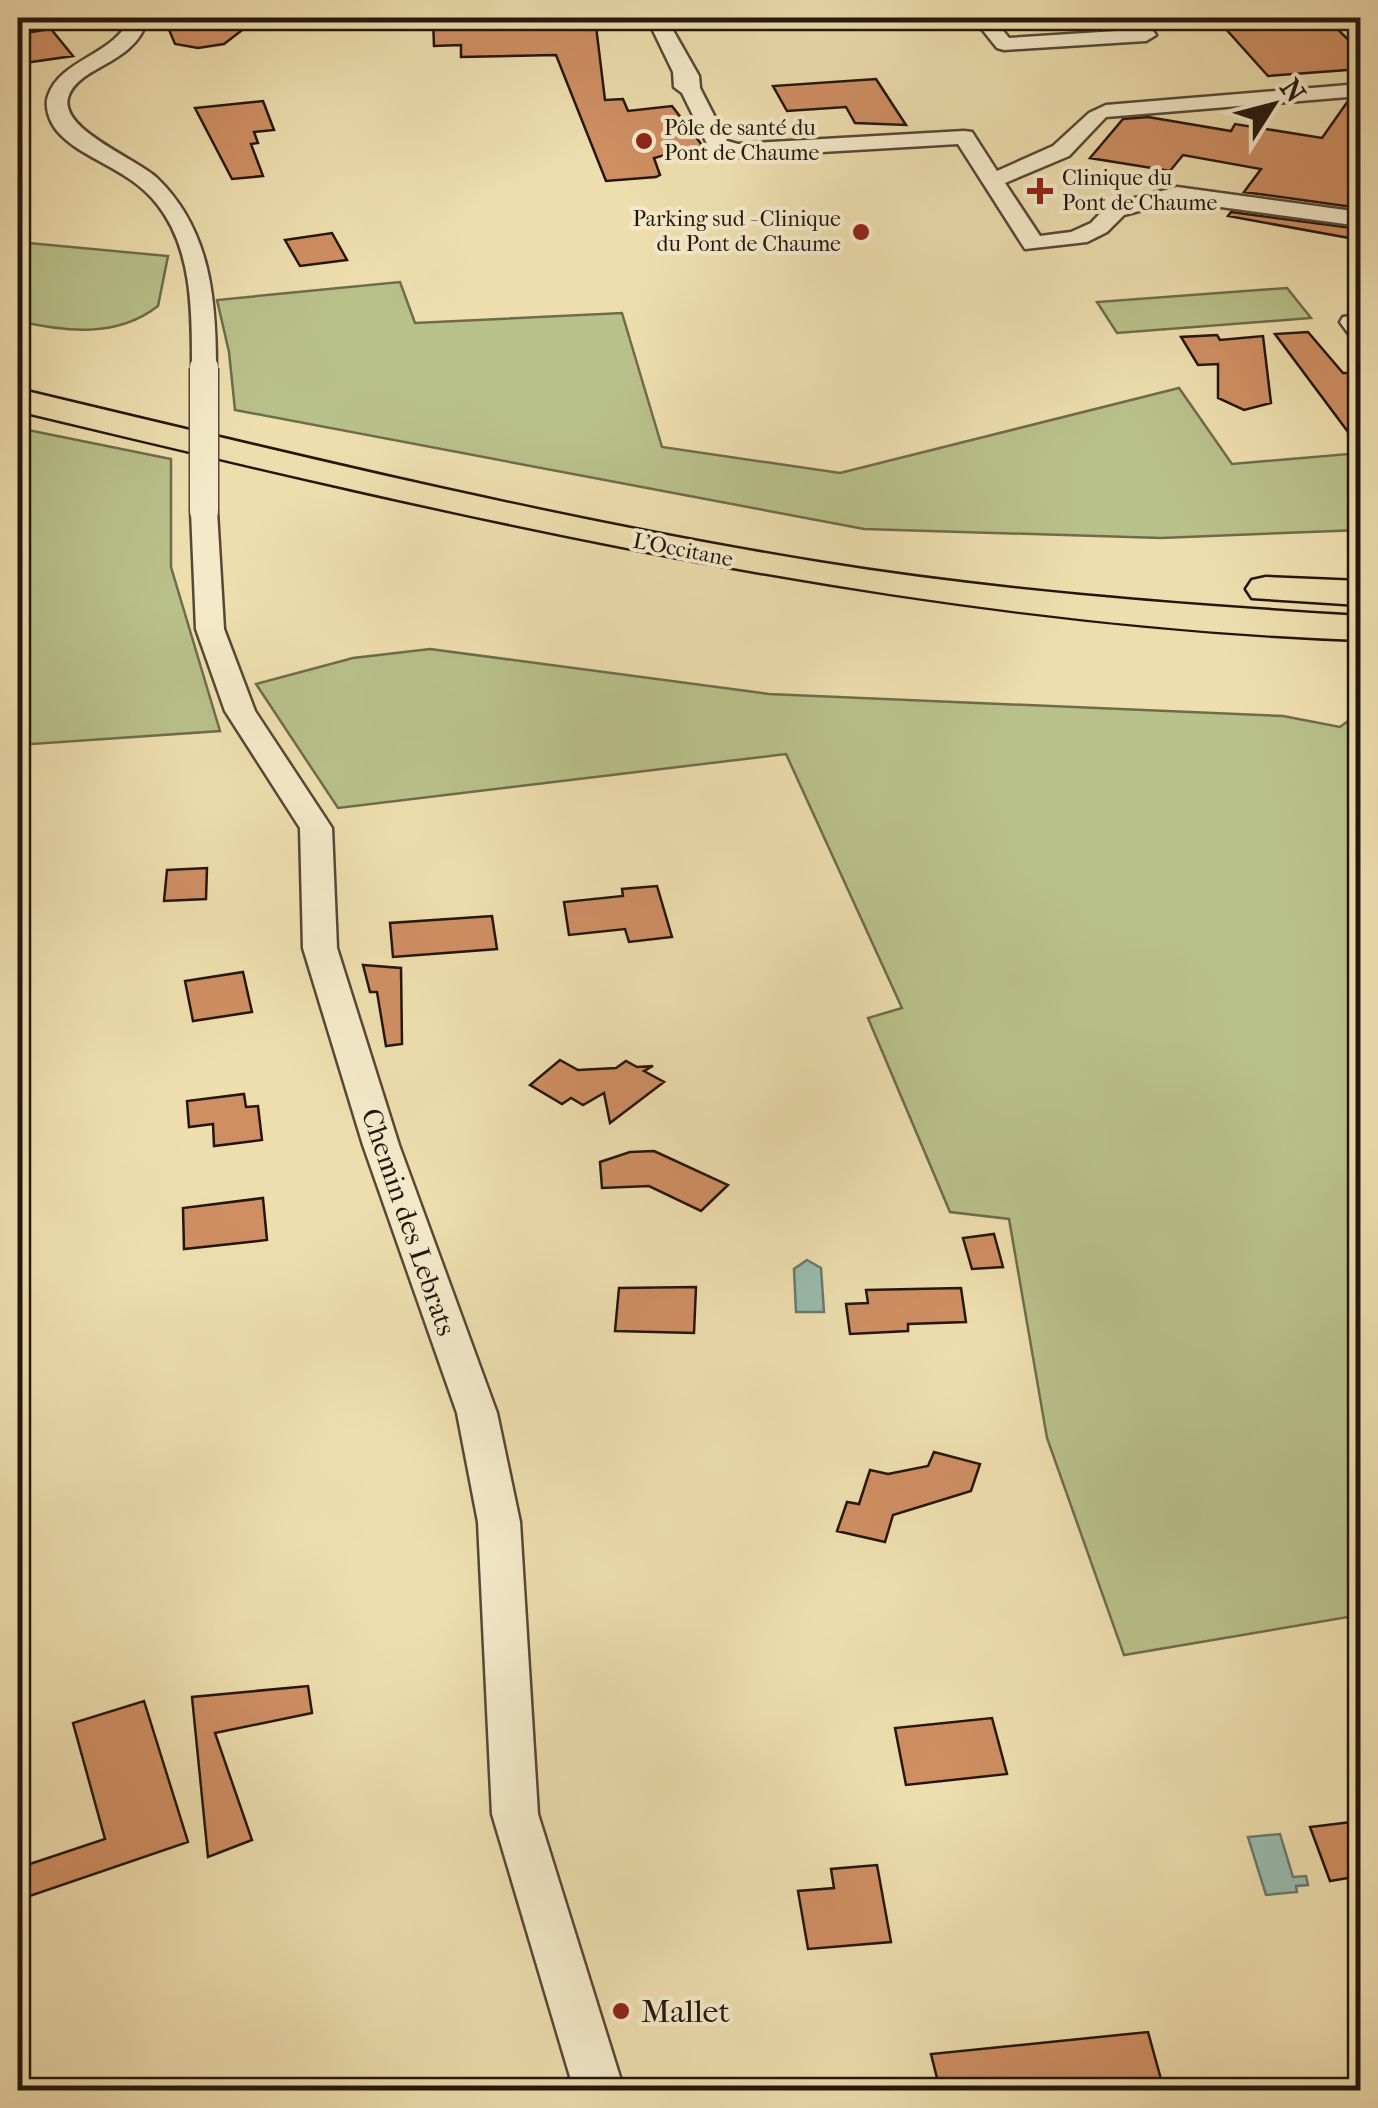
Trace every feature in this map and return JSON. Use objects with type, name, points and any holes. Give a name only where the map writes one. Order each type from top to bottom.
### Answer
[{"type":"highway","name":"L'Occitane","points":[[18,380],[534,501],[759,544],[990,577],[1360,608]]},
{"type":"highway","name":"L'Occitane","points":[[18,400],[550,524],[870,582],[1078,608],[1360,628]]},
{"type":"highway","points":[[990,577],[1360,592]]},
{"type":"highway","points":[[870,582],[1010,612],[1360,658]]},
{"type":"street","name":"Chemin des Lebrats","points":[[139,18],[137,31],[120,50],[60,88],[54,100],[57,116],[66,128],[150,183],[176,218],[202,272],[204,511],[210,629],[240,712],[316,828],[320,948],[381,1145],[477,1413],[499,1522],[515,1814],[599,2090]]},
{"type":"street","points":[[656,18],[718,144],[736,151],[964,137],[1033,244],[1080,239],[1104,228],[1116,210],[1157,196],[1229,199],[1353,221]]},
{"type":"street","points":[[983,18],[1004,44],[1146,35],[1134,18]]},
{"type":"street","points":[[993,180],[1061,151],[1101,114],[1360,90]]},
{"type":"street","points":[[1360,322],[1352,322],[1360,332]]},
{"type":"green space","points":[[18,242],[168,256],[158,306],[126,323],[91,330],[18,321]]},
{"type":"green space","points":[[400,282],[415,323],[622,313],[662,447],[840,473],[1179,388],[1232,464],[1360,453],[1360,530],[1161,538],[864,529],[235,410],[229,352],[217,300]]},
{"type":"green space","points":[[1287,288],[1311,318],[1117,333],[1097,302]]},
{"type":"green space","points":[[18,428],[171,459],[171,567],[220,731],[18,745]]},
{"type":"green space","points":[[430,649],[769,694],[1283,716],[1340,727],[1360,712],[1360,1615],[1124,1655],[1047,1438],[1009,1219],[950,1212],[868,1018],[902,1008],[786,754],[338,808],[256,684],[353,658]]},
{"type":"shaded area","points":[[807,1260],[821,1268],[824,1312],[796,1312],[794,1269]]},
{"type":"shaded area","points":[[1280,1834],[1293,1877],[1306,1876],[1308,1885],[1296,1886],[1297,1892],[1266,1895],[1248,1837]]},
{"type":"building","points":[[164,18],[258,18],[224,44],[198,48],[175,44]]},
{"type":"building","points":[[433,18],[595,18],[605,100],[623,99],[628,111],[672,106],[702,145],[654,158],[660,175],[656,177],[606,181],[556,55],[461,57],[461,45],[434,46]]},
{"type":"building","points":[[1216,18],[1326,18],[1360,51],[1360,69],[1268,76]]},
{"type":"building","points":[[51,29],[73,56],[24,63],[18,34]]},
{"type":"building","points":[[876,79],[906,125],[855,123],[846,107],[787,111],[773,86]]},
{"type":"building","points":[[1360,100],[1360,208],[1244,192],[1261,169],[1183,155],[1170,171],[1090,158],[1123,119],[1148,117],[1231,131],[1235,124],[1322,138],[1348,101]]},
{"type":"building","points":[[263,101],[274,130],[254,132],[258,143],[251,144],[263,176],[232,179],[195,108]]},
{"type":"building","points":[[1231,212],[1360,229],[1360,240],[1228,216]]},
{"type":"building","points":[[332,233],[347,260],[300,266],[285,240]]},
{"type":"building","points":[[1308,332],[1343,373],[1353,373],[1360,383],[1360,448],[1275,334]]},
{"type":"building","points":[[1217,335],[1220,340],[1263,336],[1271,403],[1244,410],[1218,398],[1218,364],[1198,365],[1181,337]]},
{"type":"building","points":[[207,868],[206,899],[164,901],[167,870]]},
{"type":"building","points":[[657,886],[672,937],[629,942],[625,929],[569,935],[564,902],[623,896],[622,889]]},
{"type":"building","points":[[492,916],[497,949],[393,957],[390,923]]},
{"type":"building","points":[[363,965],[401,968],[402,1044],[386,1046],[377,992],[370,992]]},
{"type":"building","points":[[243,972],[252,1012],[193,1021],[185,981]]},
{"type":"building","points":[[560,1060],[578,1070],[616,1068],[626,1061],[637,1067],[653,1066],[644,1071],[664,1082],[610,1123],[604,1093],[583,1105],[571,1098],[562,1104],[530,1085]]},
{"type":"building","points":[[244,1094],[246,1107],[258,1106],[262,1140],[214,1146],[213,1124],[189,1127],[187,1101]]},
{"type":"building","points":[[654,1151],[728,1185],[701,1211],[649,1186],[602,1188],[600,1162],[630,1152]]},
{"type":"building","points":[[263,1198],[267,1240],[184,1249],[183,1208]]},
{"type":"building","points":[[994,1234],[1003,1267],[972,1269],[963,1238]]},
{"type":"building","points":[[696,1287],[694,1333],[615,1331],[619,1288]]},
{"type":"building","points":[[961,1288],[966,1322],[908,1324],[908,1331],[850,1334],[846,1304],[868,1303],[866,1290]]},
{"type":"building","points":[[934,1452],[980,1464],[971,1491],[893,1515],[885,1542],[837,1531],[847,1502],[859,1504],[870,1470],[888,1474],[928,1466]]},
{"type":"building","points":[[308,1686],[312,1713],[215,1733],[252,1840],[208,1857],[192,1697]]},
{"type":"building","points":[[144,1701],[188,1842],[18,1900],[18,1868],[105,1839],[73,1723]]},
{"type":"building","points":[[992,1718],[1007,1774],[906,1785],[895,1728]]},
{"type":"building","points":[[1360,1821],[1360,1876],[1330,1881],[1310,1827]]},
{"type":"building","points":[[877,1865],[891,1942],[808,1949],[798,1891],[834,1888],[831,1869]]},
{"type":"building","points":[[1148,2032],[1164,2090],[940,2090],[931,2054]]},
{"type":"place","name":"Pôle de santé du Pont de Chaume","points":[[644,141]]},
{"type":"place","name":"Clinique du Pont de Chaume","points":[[1040,191]]},
{"type":"place","name":"Parking sud - Clinique du Pont de Chaume","points":[[861,232]]},
{"type":"place","name":"Mallet","points":[[621,2011]]}]
